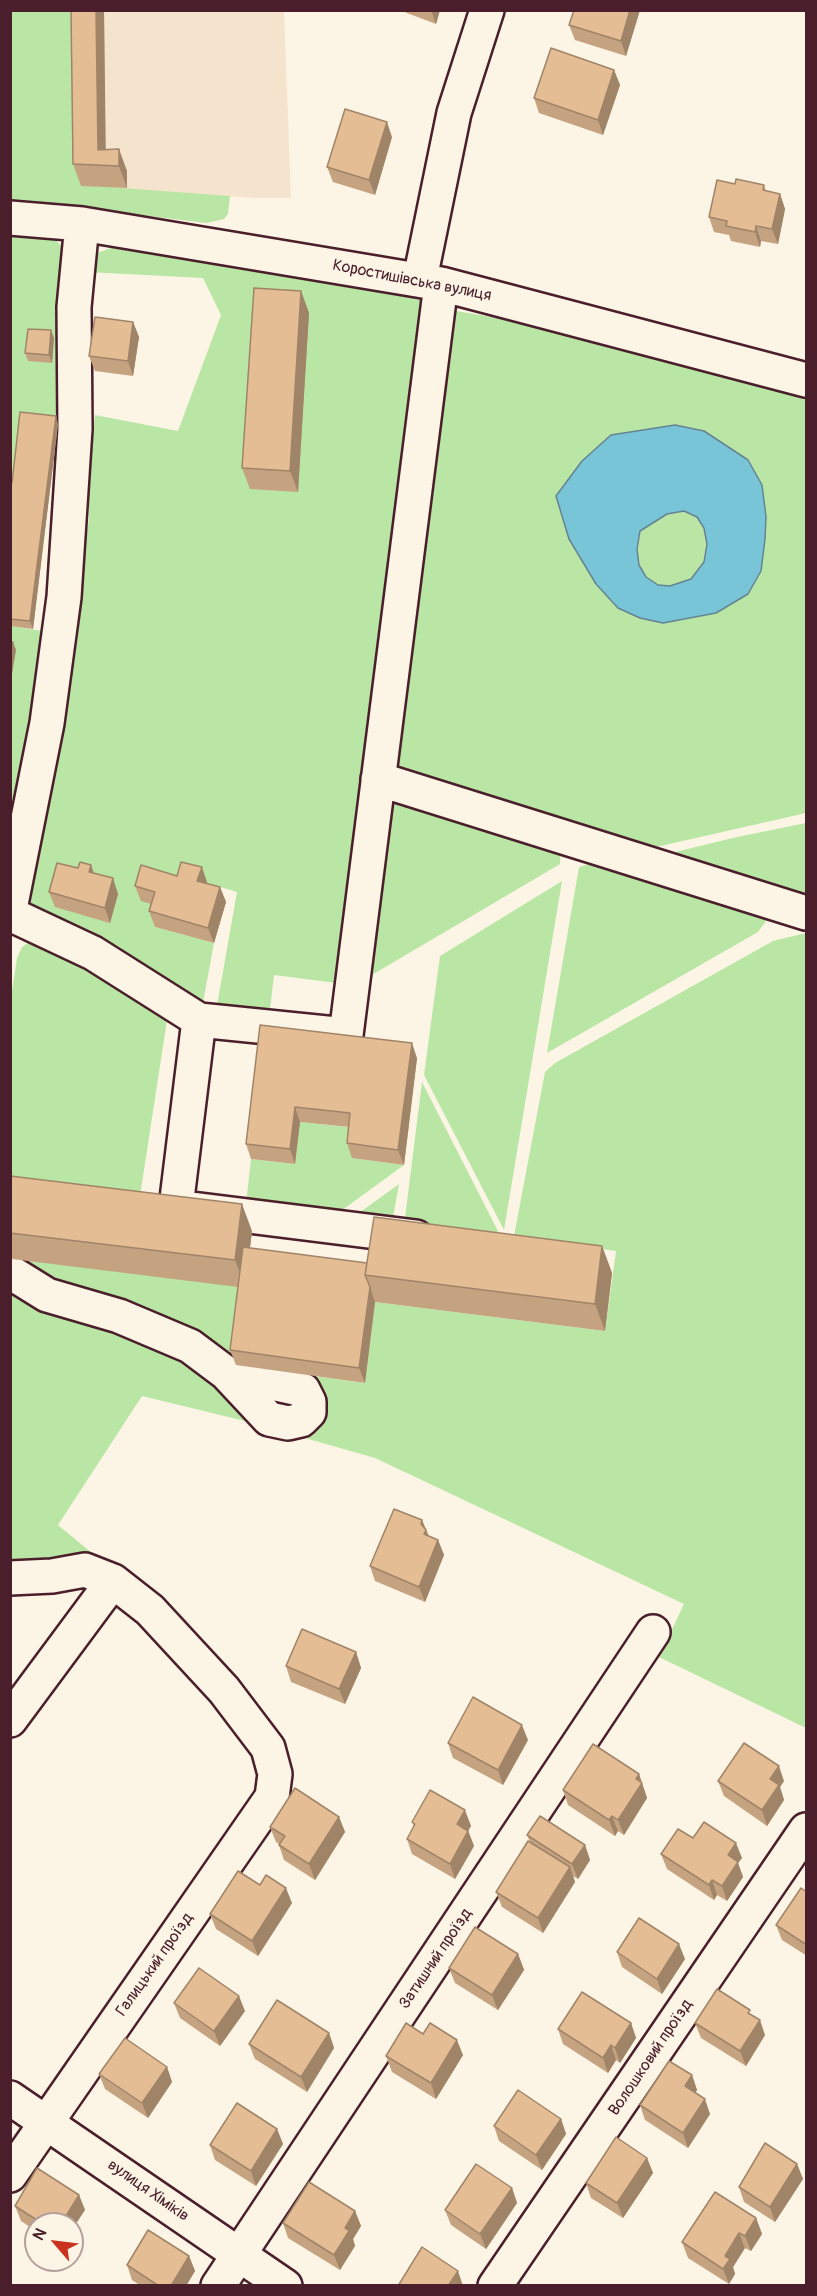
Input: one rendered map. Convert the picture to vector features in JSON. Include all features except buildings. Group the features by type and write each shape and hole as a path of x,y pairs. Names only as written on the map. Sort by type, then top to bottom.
{"street":[{"path":"10,915 93,953 199,1020 346,1035 378,779 431,282 454,113 488,10"},
{"name":"Коростишівська вулиця","path":"10,218 82,224 431,282 807,380"},
{"path":"10,909 47,723 64,597 75,429 74,307 82,224"},
{"path":"378,779 807,913"},
{"path":"199,1020 176,1207 446,1241"},
{"path":"10,1272 47,1295 119,1316 190,1346 226,1373"},
{"path":"10,1578 52,1576 85,1570 113,1581 10,1720"},
{"name":"Галицький проїзд","path":"10,2175 273,1797 275,1774 268,1748 210,1674 150,1610 113,1581"},
{"name":"Затишний проїзд","path":"218,2286 653,1632"},
{"name":"Волошковий проїзд","path":"495,2286 807,1830"},
{"name":"вулиця Хіміків","path":"10,2098 285,2286"}],"shaded area":[{"path":"78,11 284,11 291,198 255,198 81,186"}],"green space":[{"path":"11,10 78,11 81,185 230,196 228,214 224,219 206,223 93,209 11,205"},
{"path":"10,236 53,238 63,247 58,324 58,424 23,420 10,490"},
{"path":"117,246 424,297 344,984 274,975 269,1018 216,1011 237,892 187,877 160,907 155,927 214,943 202,1008 28,910 27,899 89,520 89,469 95,415 178,431 221,315 203,278 87,272 94,254"},
{"path":"456,311 563,329 806,395 806,813 634,852 389,772 450,313"},
{"path":"11,626 43,631 26,761 11,803"},
{"path":"394,795 561,847 560,864 360,982 380,809"},
{"path":"806,823 806,905 663,855 737,837"},
{"path":"603,861 769,917 758,932 547,1053 579,867"},
{"path":"562,881 504,1230 424,1075 440,956"},
{"path":"806,933 806,1728 659,1657 684,1604 375,1458 249,1422 142,1396 58,1525 131,1585 11,1573 10,1282 147,1335 274,1425 316,1381 314,1376 365,1383 375,1302 605,1331 616,1251 514,1236 545,1072 555,1063 773,941"},
{"path":"32,940 169,1007 140,1196 11,1200 11,998 17,958 22,947"},
{"path":"422,1082 500,1235 404,1226"},
{"path":"300,1122 356,1128 352,1158 404,1165 334,1216 246,1204 251,1159 295,1164"},
{"path":"399,1184 392,1223 352,1218"},
{"path":"10,1208 245,1287 236,1365 11,1263"}],"water":[{"path":"675,425 704,431 748,460 762,485 766,517 761,571 748,594 716,613 663,623 640,618 618,608 596,584 569,539 556,496 582,461 611,435","holes":["684,511 697,517 704,528 707,544 704,562 691,579 670,586 658,585 646,577 639,565 637,549 640,531 667,514"]}]}
